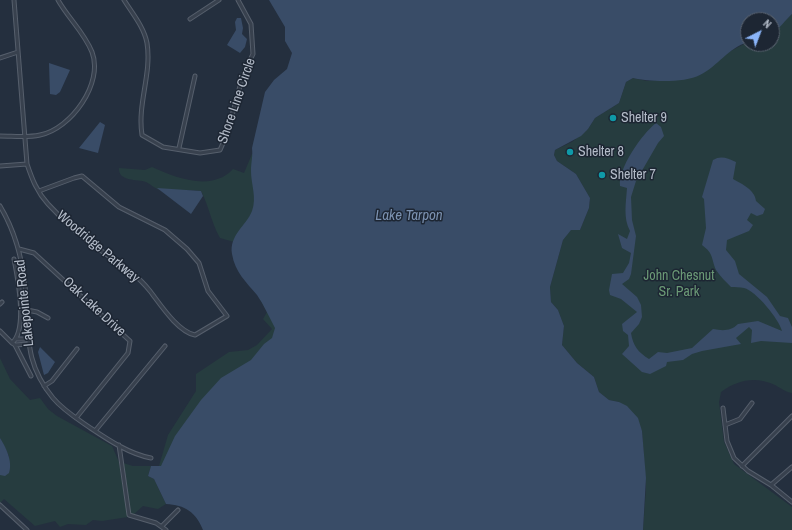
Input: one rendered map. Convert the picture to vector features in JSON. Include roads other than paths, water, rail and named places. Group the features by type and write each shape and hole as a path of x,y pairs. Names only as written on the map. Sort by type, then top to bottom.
{"street":[{"name":"Woodridge Parkway","path":"14,0 27,164 34,184 48,204 78,232 138,278 166,313 188,332 195,335 227,316 208,291 195,258 165,230 119,207 82,176 39,191"},
{"path":"0,136 40,135 50,132 62,124 82,105 88,94 92,79 93,53 87,40 58,0"},
{"path":"125,1 130,0"},
{"path":"190,19 219,0"},
{"name":"Shore Line Circle","path":"125,1 140,25 147,42 148,58 140,120 142,135 158,146 179,148 200,153 220,150 227,134 243,75 254,54 251,24 238,0"},
{"path":"0,58 18,52"},
{"path":"179,148 195,76"},
{"path":"0,166 27,164"},
{"name":"Lakepointe Road","path":"0,206 9,223 19,249 26,288 28,344 35,369 44,386 58,404 95,431 118,445 151,458"},
{"name":"Oak Lake Drive","path":"19,249 34,252 130,341 128,353 76,418"},
{"path":"13,344 17,339 20,321 19,289 14,259"},
{"path":"27,310 37,312 48,318"},
{"path":"0,331 13,344 31,376"},
{"path":"17,339 28,339"},
{"path":"13,344 28,344"},
{"path":"95,431 165,346"},
{"path":"44,386 52,381 77,349"},
{"path":"725,425 740,419 752,403"},
{"path":"724,408 725,425 730,450 734,458 742,466 771,485 792,502"},
{"path":"742,466 792,416"},
{"path":"118,445 129,515 162,526 166,530"},
{"path":"771,485 792,467"},
{"path":"0,505 27,530"},
{"path":"162,526 178,510"}],"water":[{"name":"Lake Tarpon","path":"269,0 792,0 792,14 780,27 780,12 740,12 740,46 712,67 694,78 667,81 633,78 626,82 619,103 595,118 588,129 581,136 555,150 554,155 557,161 576,174 590,198 589,208 580,230 571,230 563,240 550,287 551,302 558,310 564,326 562,345 577,363 594,377 599,392 609,400 619,402 627,406 638,418 642,431 646,478 643,530 203,530 197,518 189,511 179,506 166,504 154,479 148,476 151,466 161,466 175,436 201,400 221,378 251,360 264,344 272,338 275,328 260,299 238,271 233,260 232,247 235,236 252,211 254,196 251,176 252,148 265,92 274,80 287,69 292,53 285,41 285,27"},
{"path":"237,18 241,18 243,28 242,34 247,39 245,47 240,53 227,45 236,30 235,22"},
{"path":"49,63 70,70 60,92 56,95 50,94"},
{"path":"100,122 105,125 98,153 79,148"},
{"path":"656,123 661,127 664,136 658,143 636,181 631,197 632,220 636,236 631,274 629,279 622,284 637,297 641,305 642,317 639,324 631,333 633,342 639,351 649,359 658,352 667,353 692,348 713,329 727,330 738,324 758,321 782,331 772,313 755,294 744,288 731,287 723,279 716,270 712,256 702,245 706,228 704,199 702,197 713,160 721,157 736,162 733,179 751,191 756,201 765,209 763,214 757,216 751,213 747,220 753,225 749,231 727,240 726,250 735,261 739,274 767,297 780,316 788,318 792,327 792,343 761,341 751,343 752,330 749,327 736,338 741,344 702,351 692,354 683,360 667,362 666,366 650,374 642,372 622,354 629,346 628,335 623,331 622,324 637,312 621,299 610,295 609,290 612,274 623,273 629,263 631,253 622,248 618,234 627,239 630,231 626,221 627,188 620,186 620,179 632,152 644,135"},
{"path":"157,188 201,191 203,196 191,214"},
{"path":"40,347 55,362 48,373 44,375 38,352"},
{"path":"0,438 7,450 10,464 9,473 5,476 0,475"}],"place":[{"name":"Shelter 9","path":"613,118"},
{"name":"Shelter 8","path":"570,152"},
{"name":"Shelter 7","path":"602,175"}],"park label":[{"name":"John Chesnut Sr. Park","path":"679,284"}]}
